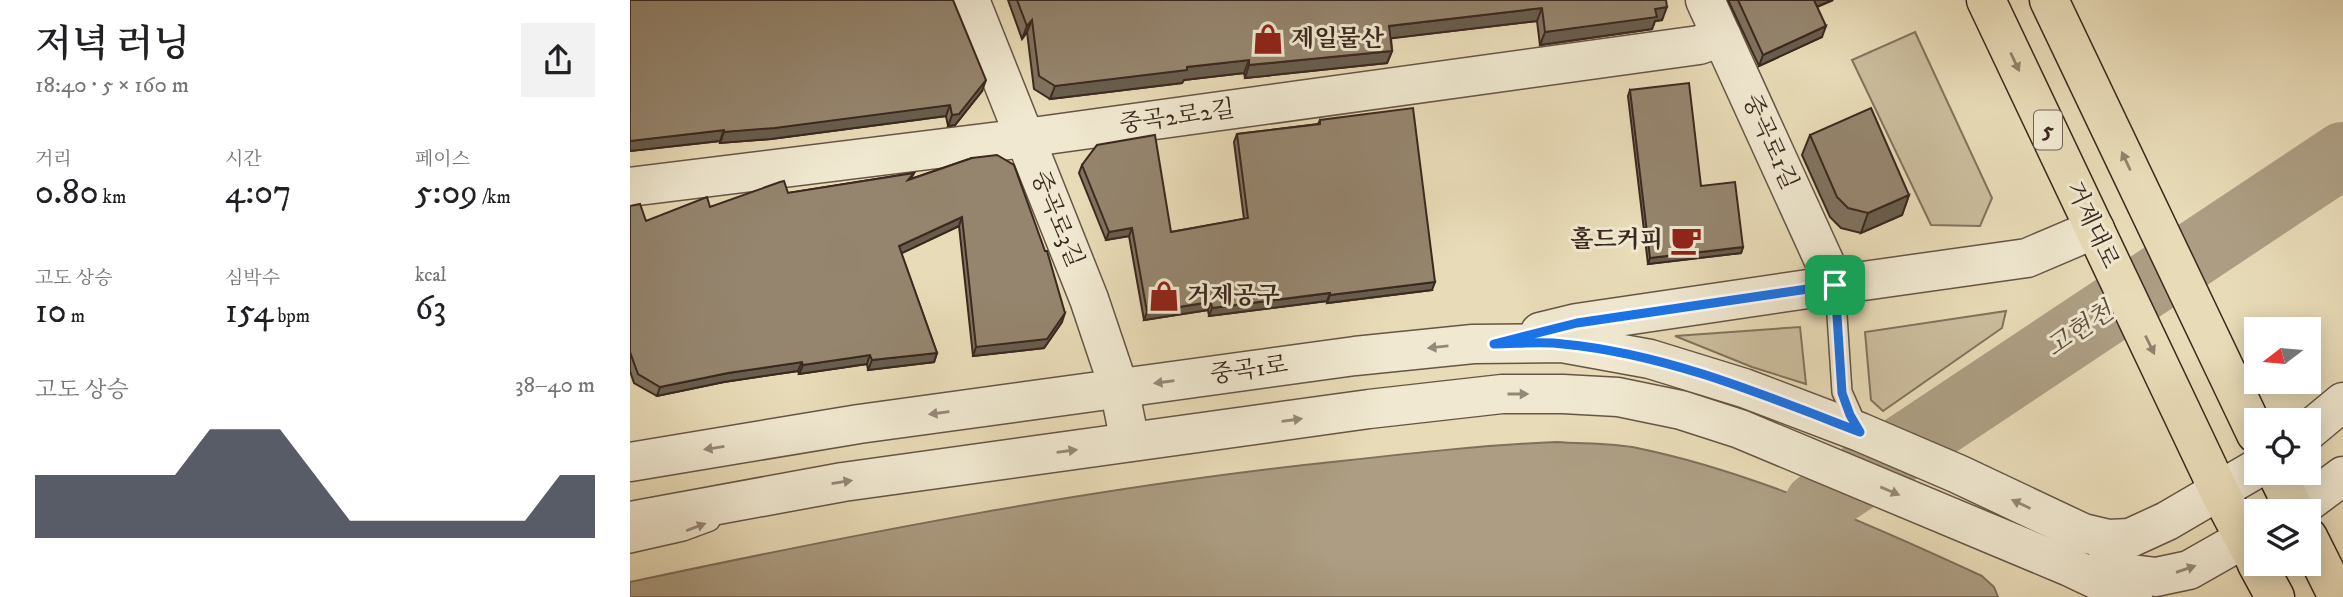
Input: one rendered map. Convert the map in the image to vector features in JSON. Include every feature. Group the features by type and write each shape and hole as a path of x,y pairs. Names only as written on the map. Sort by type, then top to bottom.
{"main road":[{"name":"거제대로","path":"1986,0 2212,477 2244,533"},
{"name":"5","path":"2049,0 2244,409"},
{"path":"2321,563 2338,597"},
{"name":"거제대로","path":"2265,576 2274,597"}],"street":[{"name":"중곡로3길","path":"970,0 1089,299 1119,388 1130,442"},
{"name":"중곡로1길","path":"1705,0 1835,285"},
{"name":"중곡2로2길","path":"630,187 1025,138 1699,45 1722,37"},
{"path":"1494,344 1577,323 2102,245"},
{"name":"중곡1로","path":"632,455 1355,356 1494,344 1562,344 1650,359 1744,388 1860,432 1958,474 2076,550"},
{"path":"630,521 843,482 1369,409 1502,394 1563,394 1618,397 1681,410 1740,429 1827,465 2156,577 2189,570 2244,552"},
{"path":"2321,420 2343,402"},
{"path":"2076,550 2108,540 2130,538 2167,521 2212,477 2244,471"},
{"path":"2311,499 2343,476"},
{"path":"2076,550 2133,597"}],"lane":[{"path":"1835,285 1842,393 1860,432"},
{"path":"630,543 683,531 789,491"}],"shaded area":[{"path":"1915,32 1992,198 1980,226 1931,225 1852,60"},
{"path":"2006,311 2002,328 1883,411 1871,400 1865,332"},
{"path":"1800,327 1806,384 1752,367 1675,336"},
{"path":"1557,442 1637,448 1680,458 1768,486 1856,520 1982,576 1994,587 1998,597 630,597 630,582 895,528 1073,497 1251,471 1476,447"}],"building":[{"path":"630,0 953,0 986,80 959,114 952,115 950,105 775,128 724,130 630,141"},
{"path":"1017,0 1666,0 1667,7 1655,9 1657,17 1545,32 1542,8 1389,26 1392,51 1249,65 1249,60 1055,86 1039,76 1032,20 1027,26"},
{"path":"1738,0 1814,0 1826,26 1763,55"},
{"path":"1689,83 1701,186 1735,182 1743,247 1650,258 1630,90"},
{"path":"1413,108 1435,282 1212,308 1211,302 1147,312 1132,228 1109,232 1082,165 1097,145 1155,135 1171,232 1248,218 1237,134 1320,124 1320,120"},
{"path":"1871,108 1909,195 1868,213 1848,208 1837,197 1810,135"},
{"path":"997,155 1014,165 1047,251 1065,313 1047,339 976,347 962,217 899,246 937,353 872,360 870,355 803,365 802,362 660,387 638,374 630,352 630,206 640,204 646,221 707,197 710,207 784,181 788,193 914,173 908,180 972,158"}],"waterway":[{"name":"고현천","path":"1817,505 2343,155"}],"place":[{"name":"제일물산","path":"1268,39"},
{"name":"홀드커피","path":"1686,240"},
{"name":"거제공구","path":"1164,296"}],"route":[{"path":"1835,285 1842,393 1860,432 1744,388 1650,359 1562,344 1494,344 1577,323 1835,285"}]}
